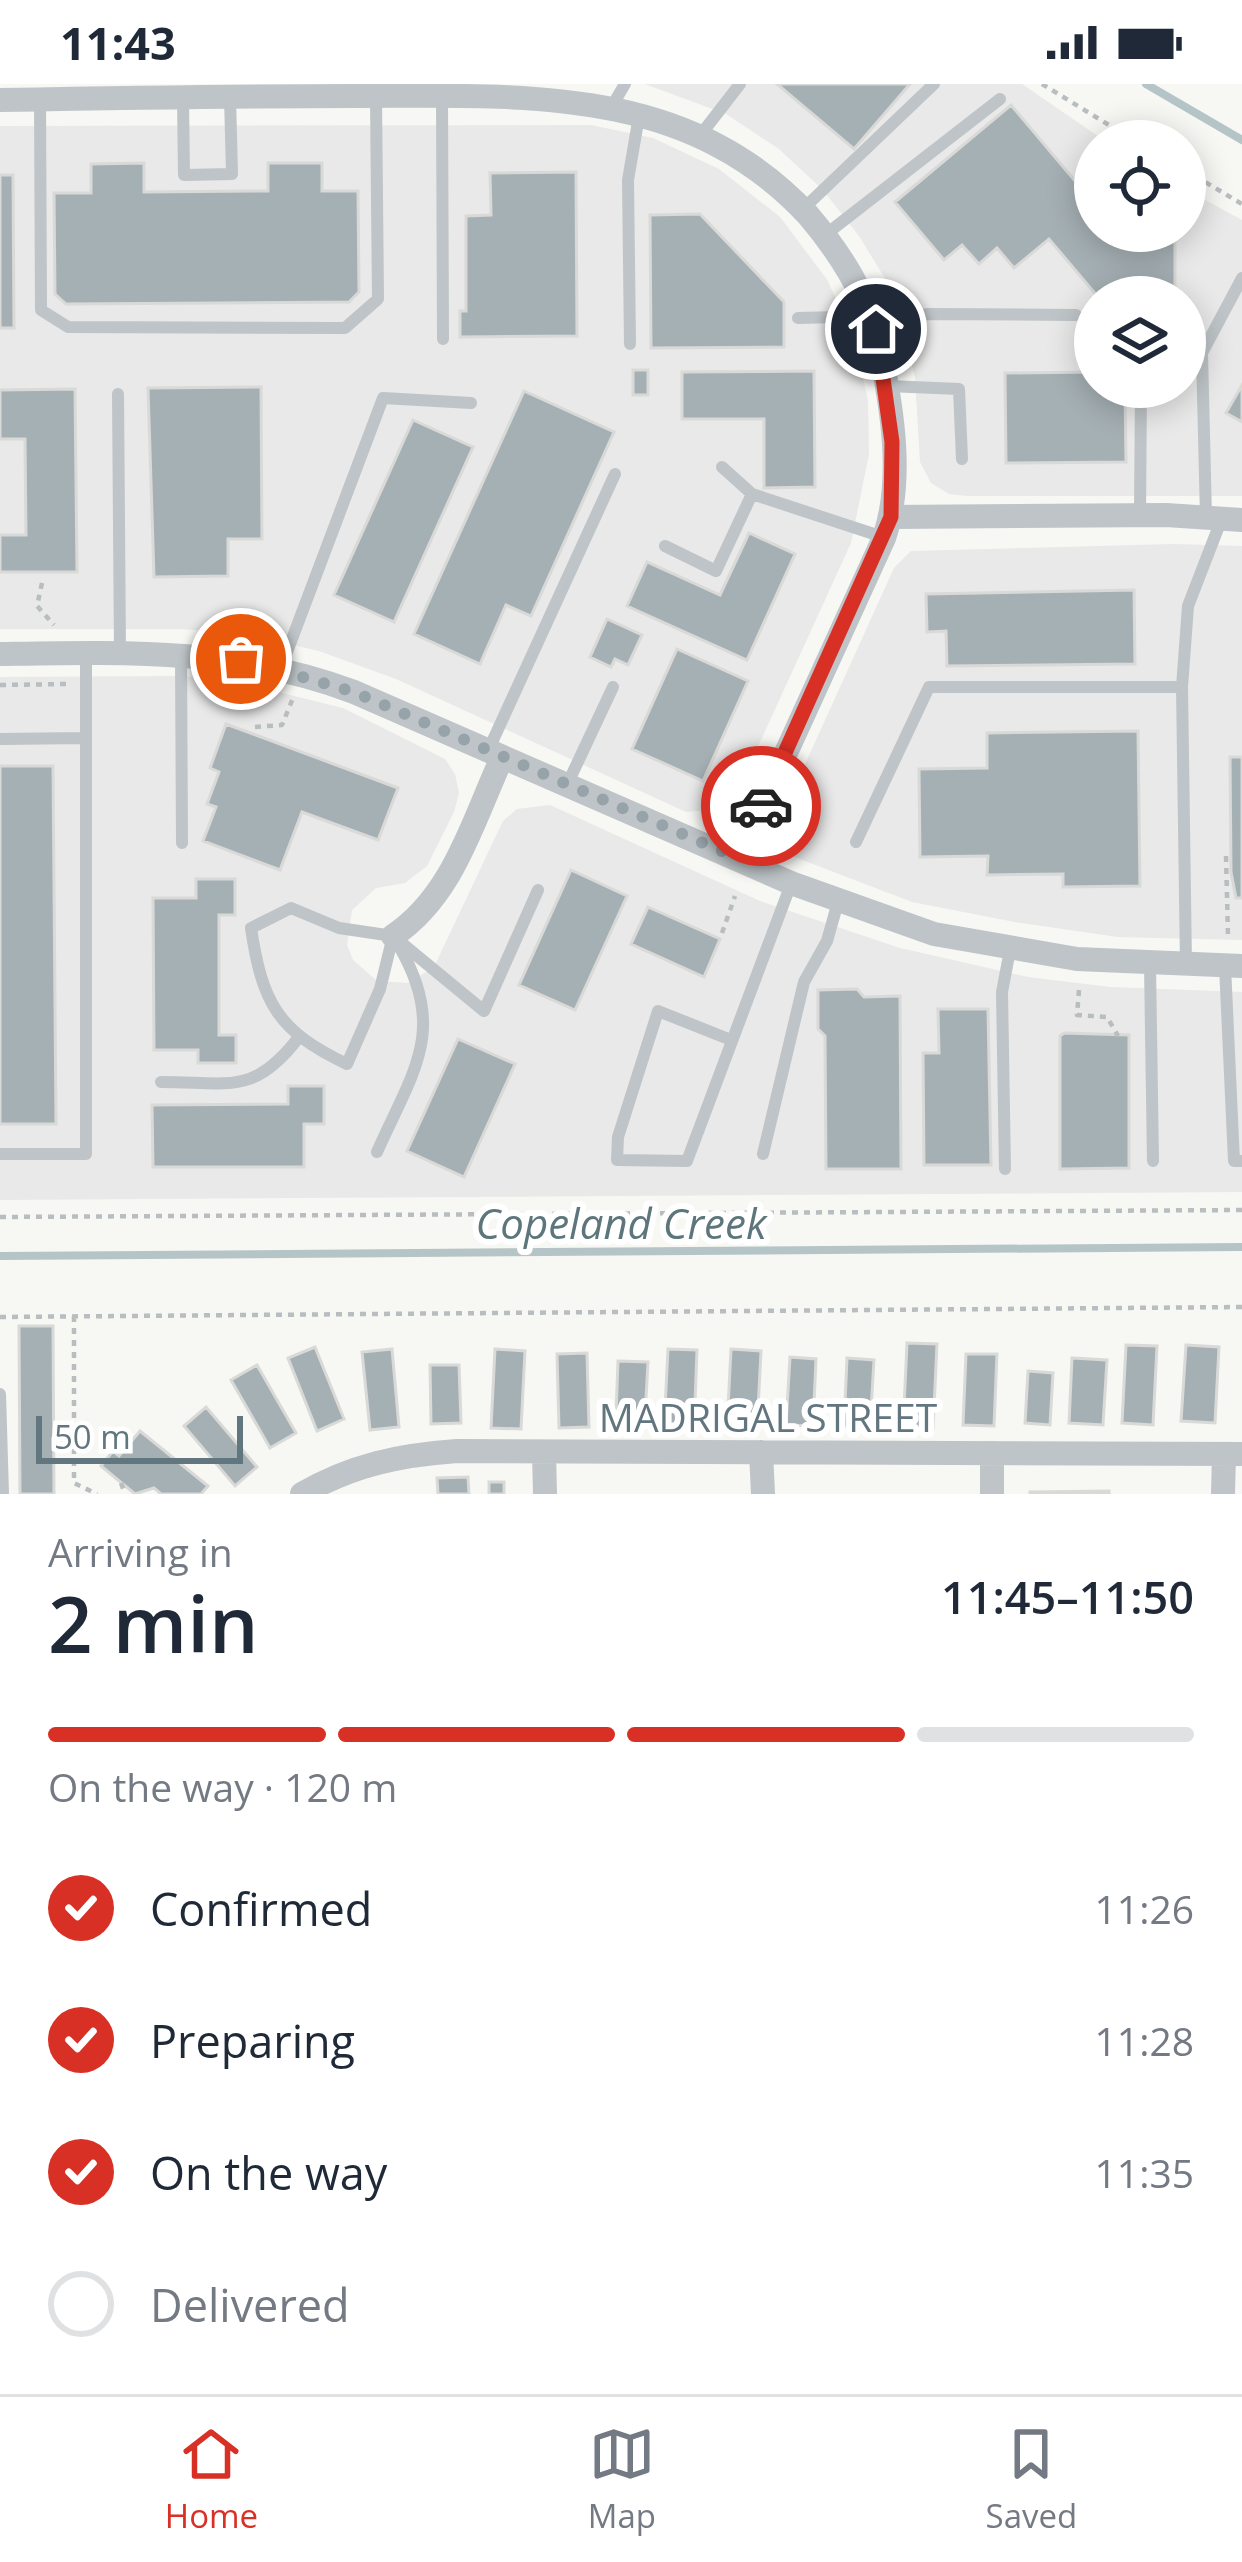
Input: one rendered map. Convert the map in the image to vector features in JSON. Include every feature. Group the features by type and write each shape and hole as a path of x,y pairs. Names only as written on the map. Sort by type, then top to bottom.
{"street":[{"path":"0,100 91,91 183,97 279,90 376,96 620,93 641,109 703,133 781,183 825,235 867,303 887,386 895,488 888,528 738,858"},
{"path":"888,528 1140,515 1223,518"},
{"path":"0,654 181,653 281,668 354,692 791,883 934,934 1010,950 1150,965 1233,966"},
{"path":"393,936 423,916 445,885 494,756"},
{"path":"544,1452 544,1494"},
{"path":"761,1452 763,1494"},
{"path":"992,1453 992,1494"},
{"path":"1223,1494 1233,1454"},
{"name":"MADRIGAL STREET","path":"302,1494 346,1472 399,1455 1233,1454"}],"lane":[{"path":"703,133 740,84"},
{"path":"803,209 934,84"},
{"path":"442,95 443,339"},
{"path":"40,99 40,310 68,327 345,328 378,299 376,96"},
{"path":"183,97 184,175 232,174 230,97"},
{"path":"825,235 1000,99"},
{"path":"629,344 628,180 641,109"},
{"path":"1186,966 1183,687 1187,606 1223,518 1202,353 1242,278"},
{"path":"799,318 839,317 867,303"},
{"path":"876,329 927,314 1074,316"},
{"path":"887,386 959,389 962,459"},
{"path":"118,394 120,653"},
{"path":"281,668 383,398 471,403"},
{"path":"1140,515 1142,408"},
{"path":"722,466 752,494 888,528"},
{"path":"494,756 615,474"},
{"path":"665,547 716,571 752,494"},
{"path":"0,1154 86,1154 86,652"},
{"path":"181,653 182,843"},
{"path":"567,785 613,687"},
{"path":"856,842 929,687 1183,687"},
{"path":"0,739 84,738"},
{"path":"731,1040 658,1011 618,1137 617,1160 687,1161 791,883"},
{"path":"393,936 380,989 347,1064 299,1037 280,1020 259,979 251,928 291,908 339,928 393,936 484,1011 538,890"},
{"path":"763,1154 804,982 827,941 838,902"},
{"path":"377,1152 424,1044 422,986 393,936"},
{"path":"1005,1169 1002,992 1010,950"},
{"path":"1150,965 1154,1161"},
{"path":"1233,966 1234,1161 1242,1161"},
{"path":"161,1082 255,1082 278,1065 299,1037"},
{"path":"0,1394 3,1494"}],"path":[{"path":"1042,84 1101,120"},
{"path":"1206,183 1242,204"},
{"path":"42,583 37,606 54,626"},
{"path":"0,685 85,684"},
{"path":"255,727 282,725 293,698"},
{"path":"1226,856 1228,936"},
{"path":"722,933 735,896"},
{"path":"1079,990 1077,1015 1107,1017 1118,1036"},
{"path":"0,1217 1242,1210"},
{"path":"0,1316 1242,1306"},
{"path":"74,1316 74,1483 97,1494"},
{"path":"121,1483 125,1494"}],"shaded area":[{"path":"645,84 1022,84 1074,120 1074,252 1206,252 1206,200 1242,220 1242,496 968,496 949,494 931,483 920,462 915,377 886,280 823,190 779,149 726,114"},
{"path":"591,125 653,138 719,169 780,217 828,281 854,341 868,400 869,454 851,543 744,777 723,808 686,812 396,679 319,651 252,635 182,629 0,629 0,126"},
{"path":"1242,546 1242,940 1118,937 1015,922 912,902 792,856 782,835 783,813 894,568 911,551"},
{"path":"0,677 222,678 343,708 445,759 455,774 459,793 454,812 427,866 405,883 376,888 352,910 347,945 353,960 377,981 408,983 434,967 503,821 517,809 550,805 760,901 900,948 1028,977 1110,987 1242,992 1242,1192 0,1200"}],"building":[{"path":"777,84 910,84 854,149"},
{"path":"1011,105 1074,180 1074,252 1175,252 1175,276 1080,276 1049,239 1014,268 997,248 979,264 962,245 944,260 895,202"},
{"path":"144,163 144,192 268,191 268,163 322,163 322,191 358,191 359,292 349,302 66,304 55,294 54,193 91,193 91,164"},
{"path":"576,172 577,336 460,337 460,311 466,311 466,216 491,215 490,173"},
{"path":"0,175 13,175 14,328 0,328"},
{"path":"700,214 784,302 784,347 651,348 650,215"},
{"path":"633,370 648,370 648,395 633,395"},
{"path":"814,371 815,487 764,488 764,419 682,419 682,372"},
{"path":"1074,372 1074,408 1125,408 1126,462 1006,463 1005,373"},
{"path":"1242,385 1242,422 1226,413"},
{"path":"261,387 262,539 228,539 228,576 154,577 148,388"},
{"path":"75,389 77,572 0,572 0,535 26,535 25,439 0,439 0,390"},
{"path":"524,391 614,432 531,616 506,605 480,664 414,634"},
{"path":"413,420 473,447 394,622 334,595"},
{"path":"749,533 795,554 747,660 627,606 647,562 720,595"},
{"path":"1134,590 1135,664 947,666 946,631 927,632 926,594"},
{"path":"607,619 642,635 628,665 615,659 611,667 590,657"},
{"path":"677,649 748,681 703,781 632,749"},
{"path":"226,724 398,788 378,840 302,812 280,870 203,841 216,807 207,804 219,772 210,768"},
{"path":"1138,731 1140,886 1063,887 1063,874 987,875 988,856 920,857 919,769 987,768 987,733"},
{"path":"1230,757 1242,757 1242,898 1236,898 1231,872"},
{"path":"0,766 53,766 56,1124 0,1124"},
{"path":"571,870 627,896 575,1010 519,985"},
{"path":"196,879 235,879 235,915 219,915 219,1035 236,1035 236,1063 198,1063 198,1050 154,1050 153,898 196,898"},
{"path":"648,907 720,939 704,977 631,944"},
{"path":"857,989 864,997 900,996 901,1169 826,1169 825,1036 818,1029 818,990"},
{"path":"938,1009 988,1009 991,1165 924,1165 923,1053 939,1053"},
{"path":"1129,1035 1129,1168 1060,1169 1060,1036"},
{"path":"458,1039 515,1064 464,1177 407,1151"},
{"path":"288,1086 324,1086 324,1124 304,1124 304,1167 153,1167 152,1105 288,1104"},
{"path":"19,1326 53,1326 54,1494 20,1494"},
{"path":"907,1343 937,1344 933,1429 903,1428"},
{"path":"1126,1345 1157,1346 1153,1425 1122,1423"},
{"path":"1186,1345 1219,1347 1215,1423 1181,1421"},
{"path":"315,1347 344,1419 317,1431 288,1358"},
{"path":"392,1349 399,1427 370,1430 362,1352"},
{"path":"495,1349 525,1351 521,1429 491,1428"},
{"path":"668,1349 697,1350 694,1428 664,1427"},
{"path":"731,1349 761,1351 757,1429 727,1428"},
{"path":"587,1353 589,1427 559,1428 557,1354"},
{"path":"966,1354 997,1354 994,1426 963,1425"},
{"path":"790,1357 816,1359 813,1426 786,1425"},
{"path":"847,1358 874,1360 870,1427 844,1426"},
{"path":"1072,1358 1107,1360 1103,1425 1069,1423"},
{"path":"618,1361 648,1362 645,1416 616,1414"},
{"path":"257,1365 296,1433 270,1448 231,1380"},
{"path":"430,1365 459,1365 461,1423 431,1424"},
{"path":"1028,1371 1053,1373 1050,1425 1025,1423"},
{"path":"206,1407 257,1467 235,1486 184,1426"},
{"path":"140,1431 208,1486 201,1494 161,1494 154,1488 135,1494 101,1466 113,1451 119,1456"},
{"path":"468,1477 469,1494 438,1494 437,1478"},
{"path":"489,1482 504,1482 504,1494 489,1494"},
{"path":"1030,1492 1109,1494 1030,1494"}],"waterway":[{"path":"1146,84 1242,140"},
{"name":"Copeland Creek","path":"0,1256 1242,1247"}],"way so far":[{"path":"241,659 319,678 354,692 501,760 738,858 761,806"}],"route":[{"path":"761,806 891,517 895,488 892,442 876,329"}]}
